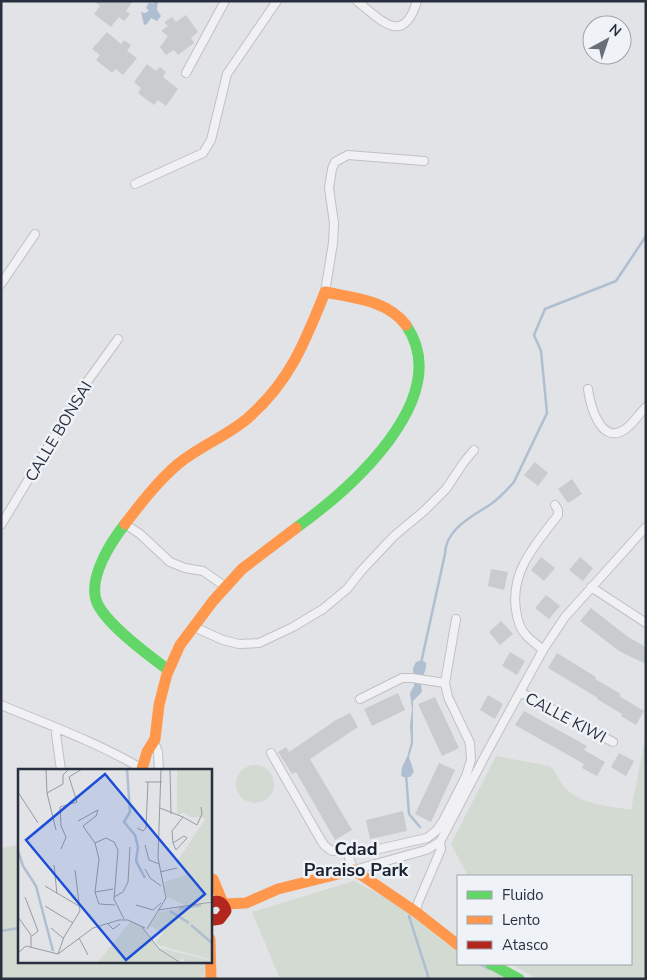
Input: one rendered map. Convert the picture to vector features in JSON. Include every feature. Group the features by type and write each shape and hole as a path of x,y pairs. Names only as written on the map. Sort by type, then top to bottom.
{"street":[{"path":"186,73 225,1"},
{"path":"135,184 203,153 207,148 211,140 227,74 277,1"},
{"path":"356,1 385,24 396,27 411,19 417,1"},
{"path":"167,669 131,641 103,611 96,600 94,581 113,543 137,506 166,475 180,463 256,411 294,364 325,292 333,243 334,224 329,188 335,162 348,154 424,160"},
{"path":"1,284 35,234"},
{"path":"159,769 158,752 154,742 156,718 167,669 180,646 226,587 242,570 316,513 366,467 396,430 415,390 419,377 418,348 412,332 403,321 394,312 381,306 325,292"},
{"name":"CALLE BONSAI","path":"1,525 88,382 118,339"},
{"path":"588,389 590,401 598,421 612,433 620,432 628,427 646,407"},
{"path":"194,627 223,640 239,644 259,643 293,627 324,609 347,589 394,536 424,511 446,489 474,450"},
{"path":"543,650 525,634 520,625 516,614 514,591 522,565 558,515 555,505"},
{"path":"124,524 140,534 170,562 184,568 204,571 226,587"},
{"path":"220,912 241,907 278,889 426,850 440,842 543,650 565,618 646,527"},
{"path":"591,587 646,624"},
{"path":"271,753 325,846 332,851 348,854 358,849 370,851 426,838 436,831 466,776 471,760 470,743 448,697 445,683 456,619"},
{"path":"360,700 402,678 445,683"},
{"name":"CALLE KIWI","path":"520,692 613,742"},
{"path":"1,706 57,728 127,760 141,769"},
{"path":"57,728 60,769"},
{"path":"143,769 147,753 154,742"},
{"path":"416,912 418,902 441,849 440,842"},
{"path":"348,854 354,870 416,912 457,944"},
{"path":"211,879 220,912 211,936"},
{"path":"211,902 215,900 220,912"},
{"path":"211,962 211,979"},
{"path":"494,965 519,979"}],"shaded area":[{"path":"646,735 646,979 537,979 514,966 632,965 632,875 467,875 451,844 496,756 549,766 565,788 579,798 596,804 631,810"},
{"path":"255,765 268,771 274,784 268,797 255,803 242,797 236,784 242,771"},
{"path":"18,845 18,962 205,962 204,979 1,979 1,848"},
{"path":"354,881 401,907 457,950 457,965 484,965 511,979 280,979 252,912"}],"water":[{"path":"152,1 158,1 157,10 161,16 157,21 151,18 144,25 141,12 149,11 146,8 149,2 154,4"},
{"path":"422,660 426,663 421,687 422,692 413,701 413,744 409,757 414,772 410,777 403,777 401,775 402,767 411,742 412,709 410,693 414,686 413,668 416,662"}],"building":[{"path":"94,1 133,1 126,11 130,14 124,21 119,17 111,27 94,14 100,6"},
{"path":"186,15 198,32 191,38 194,43 178,55 174,50 166,55 160,47 168,36 161,31 168,26 164,22 172,17 176,22"},
{"path":"107,32 121,44 124,40 131,45 127,51 137,58 123,75 116,69 112,73 96,60 100,55 92,49"},
{"path":"147,64 156,71 160,67 166,72 163,77 178,89 166,106 158,100 154,105 138,93 141,88 134,82"},
{"path":"535,462 548,473 538,486 524,475"},
{"path":"572,479 582,494 568,503 558,489"},
{"path":"541,557 555,568 544,581 531,570"},
{"path":"580,557 593,568 583,581 569,570"},
{"path":"491,569 508,572 504,590 488,586"},
{"path":"546,595 560,606 549,619 535,608"},
{"path":"591,608 628,637 646,647 646,664 619,651 580,621"},
{"path":"501,621 513,634 500,645 489,632"},
{"path":"510,652 525,661 517,675 502,666"},
{"path":"557,653 596,677 595,679 621,694 619,696 644,711 636,725 598,698 548,668"},
{"path":"398,693 405,710 372,726 364,709"},
{"path":"488,695 503,704 495,719 480,710"},
{"path":"435,697 459,748 442,756 418,704"},
{"path":"524,711 587,746 584,750 605,762 597,776 582,768 584,764 515,725"},
{"path":"350,713 358,727 310,759 352,830 335,840 296,772 292,774 278,752 286,747 289,752 336,720"},
{"path":"619,753 634,761 626,776 611,767"},
{"path":"439,763 455,770 431,822 415,814"},
{"path":"403,811 407,831 370,839 366,820"}],"waterway":[{"path":"421,663 446,545 450,537 461,524 494,502 514,482 547,413 541,351 534,335 545,309 616,281 646,236"},
{"path":"406,774 409,814 420,827"},
{"path":"409,916 429,979"},
{"path":"1,931 18,928"},
{"path":"482,965 489,969"}],"traffic: fast":[{"path":"296,528 343,491 367,466 390,440 407,411 417,382 418,353 406,325"},
{"path":"125,524 98,570 95,591 96,600 100,609 117,628 167,669"},
{"path":"493,965 519,979"}],"traffic: slow":[{"path":"125,524 157,485 178,464 240,424 263,404 286,375 295,360 325,292 358,298 380,305 389,310 406,325"},
{"path":"142,769 147,752 155,739 159,705 167,674 180,645 213,601 242,569 296,528"},
{"path":"224,904 246,903 278,889 354,870 416,912 457,944"},
{"path":"213,879 223,903"},
{"path":"211,962 211,979"}],"traffic: jam":[{"path":"211,903 220,902 224,905 226,911 220,919 211,918"}],"district":[{"name":"Cdad Paraiso Park","path":"356,860"}]}
